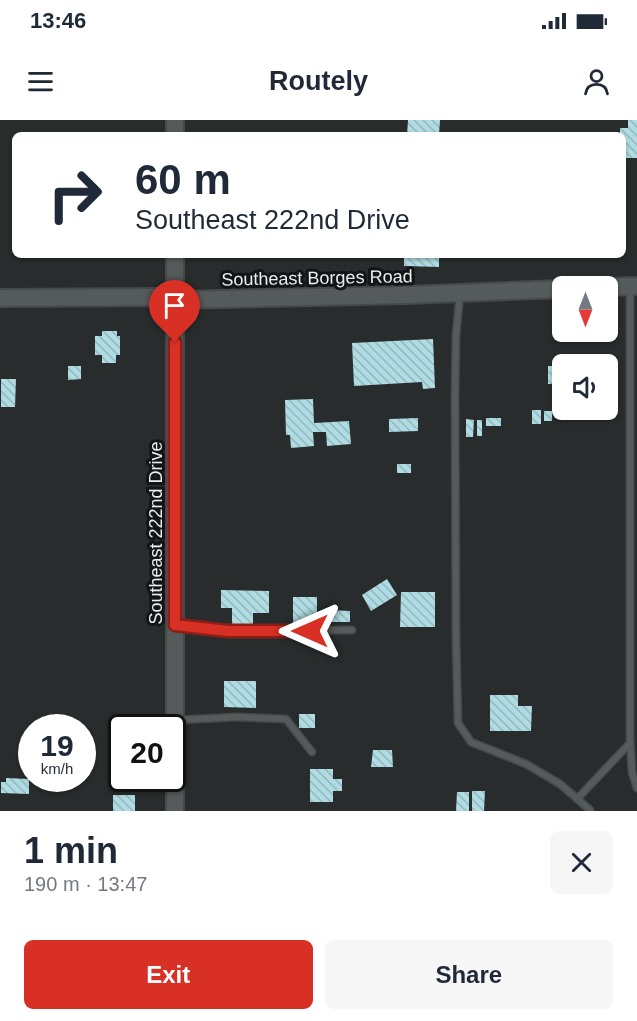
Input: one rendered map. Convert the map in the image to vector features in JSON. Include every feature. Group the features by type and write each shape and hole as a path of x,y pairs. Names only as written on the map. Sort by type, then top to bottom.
{"street":[{"name":"Southeast 222nd Drive","path":"175,258 175,714"},
{"path":"618,287 633,286"},
{"name":"Southeast Borges Road","path":"0,298 159,297 175,300 552,289"},
{"name":"Southeast 222nd Drive","path":"175,792 175,811"}],"lane":[{"path":"633,286 633,734 630,743 632,772 637,788"},
{"path":"460,293 456,335 455,394 458,723 471,742 526,764 560,784 590,810"},
{"path":"175,625 228,631 352,630"},
{"path":"186,719 237,717 286,719 312,752"},
{"path":"577,799 630,743"}],"building":[{"path":"408,120 440,120 439,132 407,132"},
{"path":"628,120 637,120 637,158 626,158 626,132 620,132 620,128 628,128"},
{"path":"404,258 439,258 439,267 404,266"},
{"path":"102,331 117,331 117,336 120,336 120,355 116,355 116,363 102,363 102,355 95,355 95,336 102,336"},
{"path":"433,339 435,388 423,389 422,382 354,386 352,343"},
{"path":"68,366 81,366 81,379 68,380"},
{"path":"548,366 552,366 552,384 548,384"},
{"path":"1,379 16,379 15,407 1,407"},
{"path":"313,399 314,423 349,421 351,444 327,446 326,432 313,432 314,446 291,448 290,435 286,435 285,400"},
{"path":"532,410 541,410 541,424 532,424"},
{"path":"544,411 552,411 552,421 544,421"},
{"path":"418,418 418,431 389,432 389,419"},
{"path":"486,418 501,418 501,426 486,426"},
{"path":"466,419 474,420 473,437 466,437"},
{"path":"477,420 482,420 482,436 477,436"},
{"path":"397,464 411,464 411,473 397,473"},
{"path":"387,579 397,595 371,611 362,595"},
{"path":"221,590 269,591 269,613 253,613 253,627 232,627 232,608 221,608"},
{"path":"401,592 435,592 435,627 400,627"},
{"path":"293,597 317,597 317,625 293,625"},
{"path":"329,610 350,611 350,622 329,622"},
{"path":"224,681 256,681 256,708 224,707"},
{"path":"490,695 518,695 518,706 532,706 531,731 490,731"},
{"path":"299,714 315,714 315,728 299,728"},
{"path":"373,750 392,750 393,767 371,767"},
{"path":"310,769 333,769 333,779 342,779 342,791 333,791 333,802 310,802"},
{"path":"6,778 18,779 18,792 29,792 29,794 1,793 1,782 6,782"},
{"path":"472,791 485,791 484,811 472,811"},
{"path":"457,792 469,792 469,811 456,811"},
{"path":"113,795 135,795 135,811 113,811"}],"route":[{"path":"175,342 175,625 228,631 310,631"}]}
